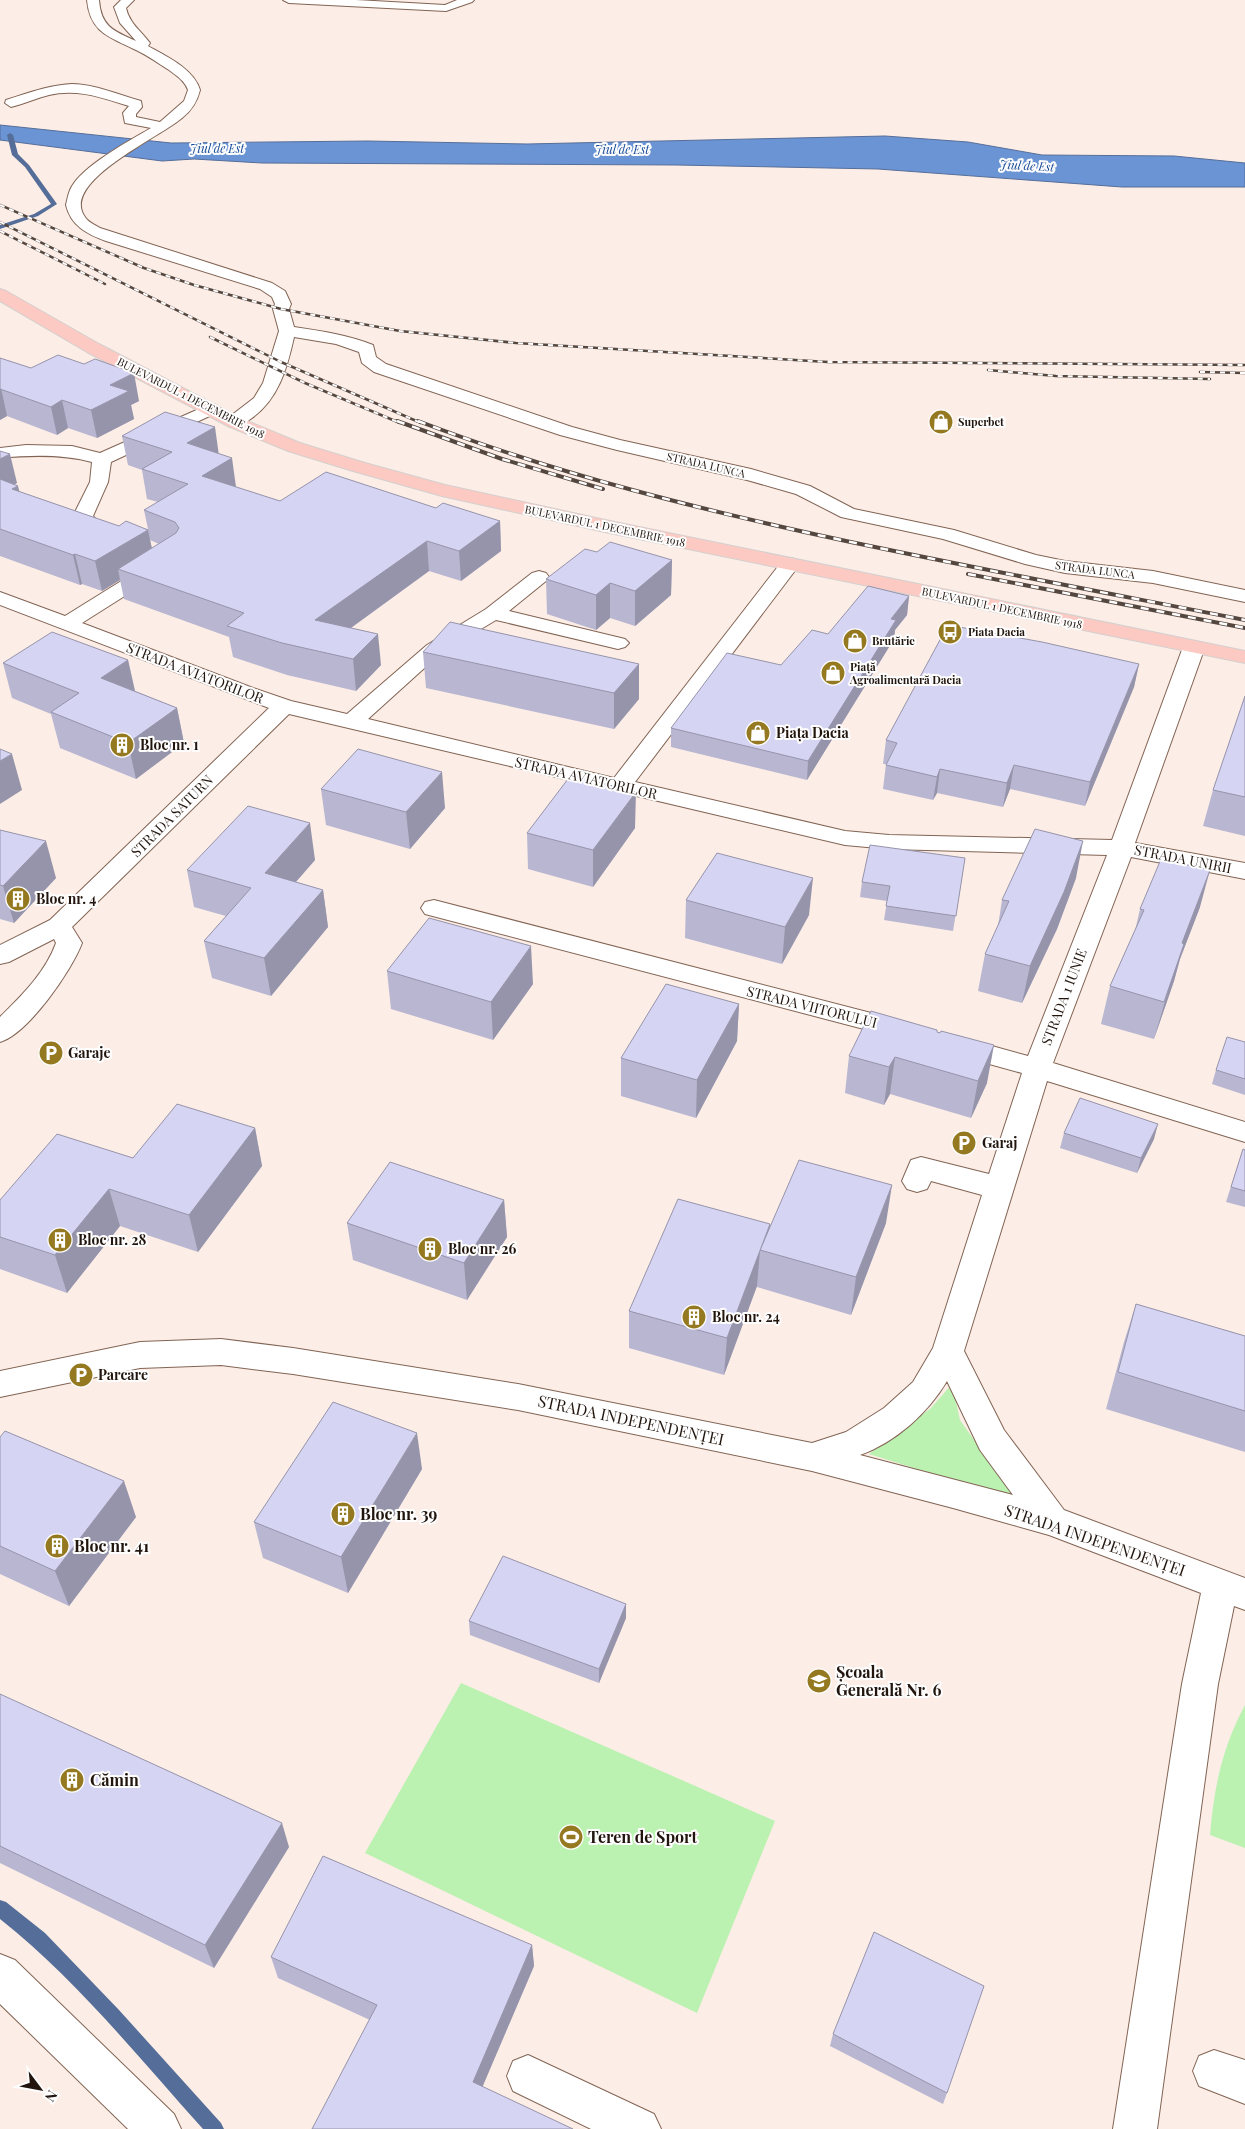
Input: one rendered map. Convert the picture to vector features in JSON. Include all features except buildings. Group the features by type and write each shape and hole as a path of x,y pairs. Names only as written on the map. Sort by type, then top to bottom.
{"main road":[{"name":"BULEVARDUL 1 DECEMBRIE 1918","path":"0,294 92,348 210,410 294,447 442,490 605,526 1245,657"}],"street":[{"path":"93,0 93,12 97,21 106,32 128,44 141,48 183,74 194,88 194,95 188,104 158,128 86,178 74,192 73,206 79,221 94,230 266,286 279,294 283,304 281,309 287,331 282,358 263,398 254,408 234,422"},
{"path":"128,0 120,7 121,15 126,25 144,43 141,48"},
{"path":"289,0 446,8 468,0"},
{"path":"11,103 62,89 86,89 136,104 136,107 129,114 130,120 158,128"},
{"name":"STRADA LUNCA","path":"287,331 352,342 367,349 368,359 380,368 423,383 566,431 618,445 751,475 803,490 848,513 946,534 1032,560 1065,567 1153,577 1245,596"},
{"path":"0,453 26,450 72,451 102,459 210,410"},
{"path":"102,459 100,482 82,516 90,526 130,542"},
{"path":"66,624 164,555"},
{"path":"620,786 790,564"},
{"path":"352,722 434,649 493,614 539,577"},
{"name":"STRADA AVIATORILOR","path":"0,598 245,693 284,706 805,830 845,838 889,842 1122,848"},
{"path":"493,614 618,643"},
{"name":"STRADA 1 IUNIE","path":"812,1457 857,1442 896,1418 924,1391 948,1351 1053,1024 1122,848 1194,647"},
{"name":"STRADA SATURN","path":"0,956 59,926 284,706"},
{"name":"STRADA UNIRII","path":"1122,848 1245,871"},
{"name":"STRADA VIITORULUI","path":"434,908 1038,1068 1245,1132"},
{"path":"0,1033 31,1002 65,956 69,943 59,926"},
{"path":"917,1181 921,1168 999,1188"},
{"path":"948,1351 992,1440 1052,1521"},
{"name":"STRADA INDEPENDENȚEI","path":"0,1384 140,1355 221,1352 293,1360 518,1397 812,1457 1052,1521 1233,1589"},
{"path":"1135,2129 1200,1684 1233,1589"},
{"path":"0,1975 160,2129"},
{"path":"528,2076 639,2129"}],"green space":[{"path":"952,1384 960,1420 1016,1500 869,1454 931,1408"},
{"name":"Teren de Sport","path":"461,1683 775,1821 697,2013 365,1853"},
{"path":"1245,1705 1245,1848 1210,1835 1220,1768 1230,1737"}],"water":[{"name":"Jiul de Est","path":"0,125 171,143 368,141 527,144 885,136 968,142 1042,155 1174,156 1245,163 1245,187 1122,187 878,169 677,165 262,163 194,159 162,161 0,140"}],"waterway":[{"path":"0,227 36,215 54,204 27,166 15,155 10,135"},
{"path":"0,1908 39,1939 113,2016 215,2129"}],"railway":[{"path":"0,205 144,268 194,285 281,309 400,331 516,343 828,362 1245,365"},
{"path":"0,222 281,362 421,423"},
{"path":"0,231 105,284"},
{"path":"210,337 305,383 400,423"},
{"path":"988,370 1056,376 1210,379"},
{"path":"1200,372 1245,373"},
{"path":"397,421 502,459 603,489"},
{"path":"418,421 523,458 576,474 738,517 896,551 1245,620"},
{"path":"968,574 1245,628"}],"place":[{"name":"Superbet","path":"941,422"},
{"name":"Piata Dacia","path":"950,632"},
{"name":"Brutărie","path":"855,641"},
{"name":"Piață Agroalimentară Dacia","path":"833,673"},
{"name":"Piața Dacia","path":"758,733"},
{"name":"Bloc nr. 1","path":"122,745"},
{"name":"Bloc nr. 4","path":"18,899"},
{"name":"Garaje","path":"51,1053"},
{"name":"Garaj","path":"964,1143"},
{"name":"Bloc nr. 28","path":"60,1240"},
{"name":"Bloc nr. 26","path":"430,1249"},
{"name":"Bloc nr. 24","path":"694,1317"},
{"name":"Parcare","path":"81,1375"},
{"name":"Bloc nr. 39","path":"343,1514"},
{"name":"Bloc nr. 41","path":"57,1546"},
{"name":"Școala Generală Nr. 6","path":"819,1681"},
{"name":"Cămin","path":"72,1780"},
{"name":"Teren de Sport","path":"571,1837"}]}
